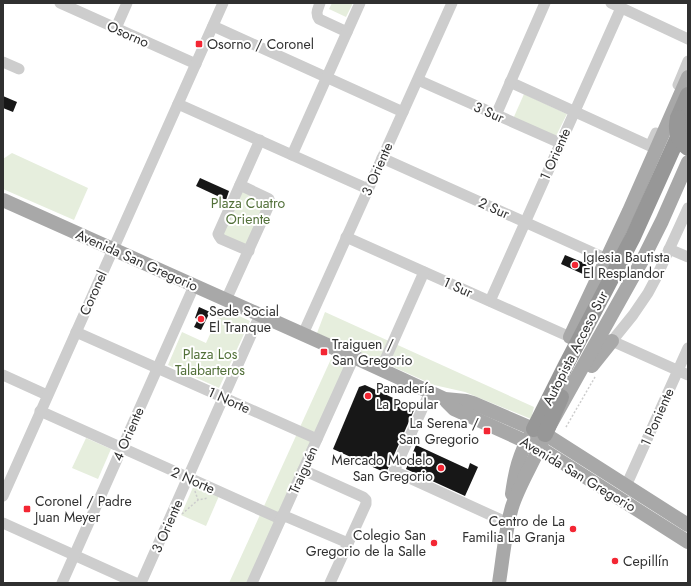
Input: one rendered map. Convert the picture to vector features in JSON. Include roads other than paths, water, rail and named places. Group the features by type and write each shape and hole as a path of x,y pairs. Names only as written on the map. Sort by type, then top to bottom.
{"highway":[{"name":"Autopista Acceso Sur","path":"536,439 548,401 633,238 683,117 688,95"},
{"path":"683,117 677,127 678,136 683,144 688,148"},
{"name":"Autopista Acceso Sur","path":"536,439 564,392 628,271 688,142"},
{"path":"548,401 570,337"}],"main road":[{"path":"570,337 629,211 688,77"},
{"path":"629,211 639,174 650,146"},
{"path":"502,582 508,523 536,439 644,257 688,162"},
{"name":"Avenida San Gregorio","path":"3,200 445,399 466,400 536,439 626,486 688,525"},
{"path":"536,439 612,341"},
{"name":"Avenida San Gregorio","path":"536,439 688,542"}],"street":[{"name":"Osorno","path":"60,3 196,64"},
{"path":"116,28 127,3"},
{"name":"Coronel","path":"3,496 223,3"},
{"path":"320,3 316,12 319,19 347,32"},
{"path":"292,155 360,3"},
{"name":"3 Oriente","path":"303,334 452,3"},
{"path":"496,115 545,3"},
{"path":"616,5 688,39"},
{"name":"1 Oriente","path":"490,301 575,111 616,5"},
{"path":"213,26 403,112"},
{"path":"510,82 650,146 688,61"},
{"path":"3,62 19,69"},
{"name":"3 Sur","path":"418,80 560,143"},
{"path":"178,104 368,189"},
{"path":"248,251 221,238 219,236 219,232 260,140"},
{"name":"2 Sur","path":"382,158 607,259"},
{"path":"226,300 270,204 270,201 267,198 240,185"},
{"path":"683,373 612,341 648,293 688,208"},
{"name":"1 Sur","path":"346,237 570,337"},
{"path":"669,249 688,257"},
{"path":"381,369 424,272"},
{"name":"4 Oriente","path":"62,583 194,286"},
{"name":"3 Oriente","path":"141,583 260,315"},
{"name":"1 Norte","path":"76,332 316,439"},
{"name":"1 Poniente","path":"626,486 683,373 688,348"},
{"name":"Traiguén","path":"252,583 354,357"},
{"path":"3,375 48,395"},
{"path":"430,392 394,471 508,523"},
{"name":"2 Norte","path":"40,411 276,517 287,517 348,543"},
{"path":"303,470 365,498 366,502 330,583"},
{"path":"3,524 136,583"}],"place":[{"name":"Osorno / Coronel","path":"199,44"},
{"name":"Iglesia Bautista El Resplandor","path":"575,265"},
{"name":"Sede Social El Tranque","path":"201,319"},
{"name":"Traiguen / San Gregorio","path":"324,352"},
{"name":"Panadería La Popular","path":"368,396"},
{"name":"La Serena / San Gregorio","path":"487,431"},
{"name":"Mercado Modelo San Gregorio","path":"441,468"},
{"name":"Coronel / Padre Juan Meyer","path":"27,509"},
{"name":"Centro de La Familia La Granja","path":"573,529"},
{"name":"Colegio San Gregorio de la Salle","path":"434,543"},
{"name":"Cepillín","path":"615,561"}],"park label":[{"name":"Plaza Cuatro Oriente","path":"248,212"},
{"name":"Plaza Los Talabarteros","path":"210,362"}]}
